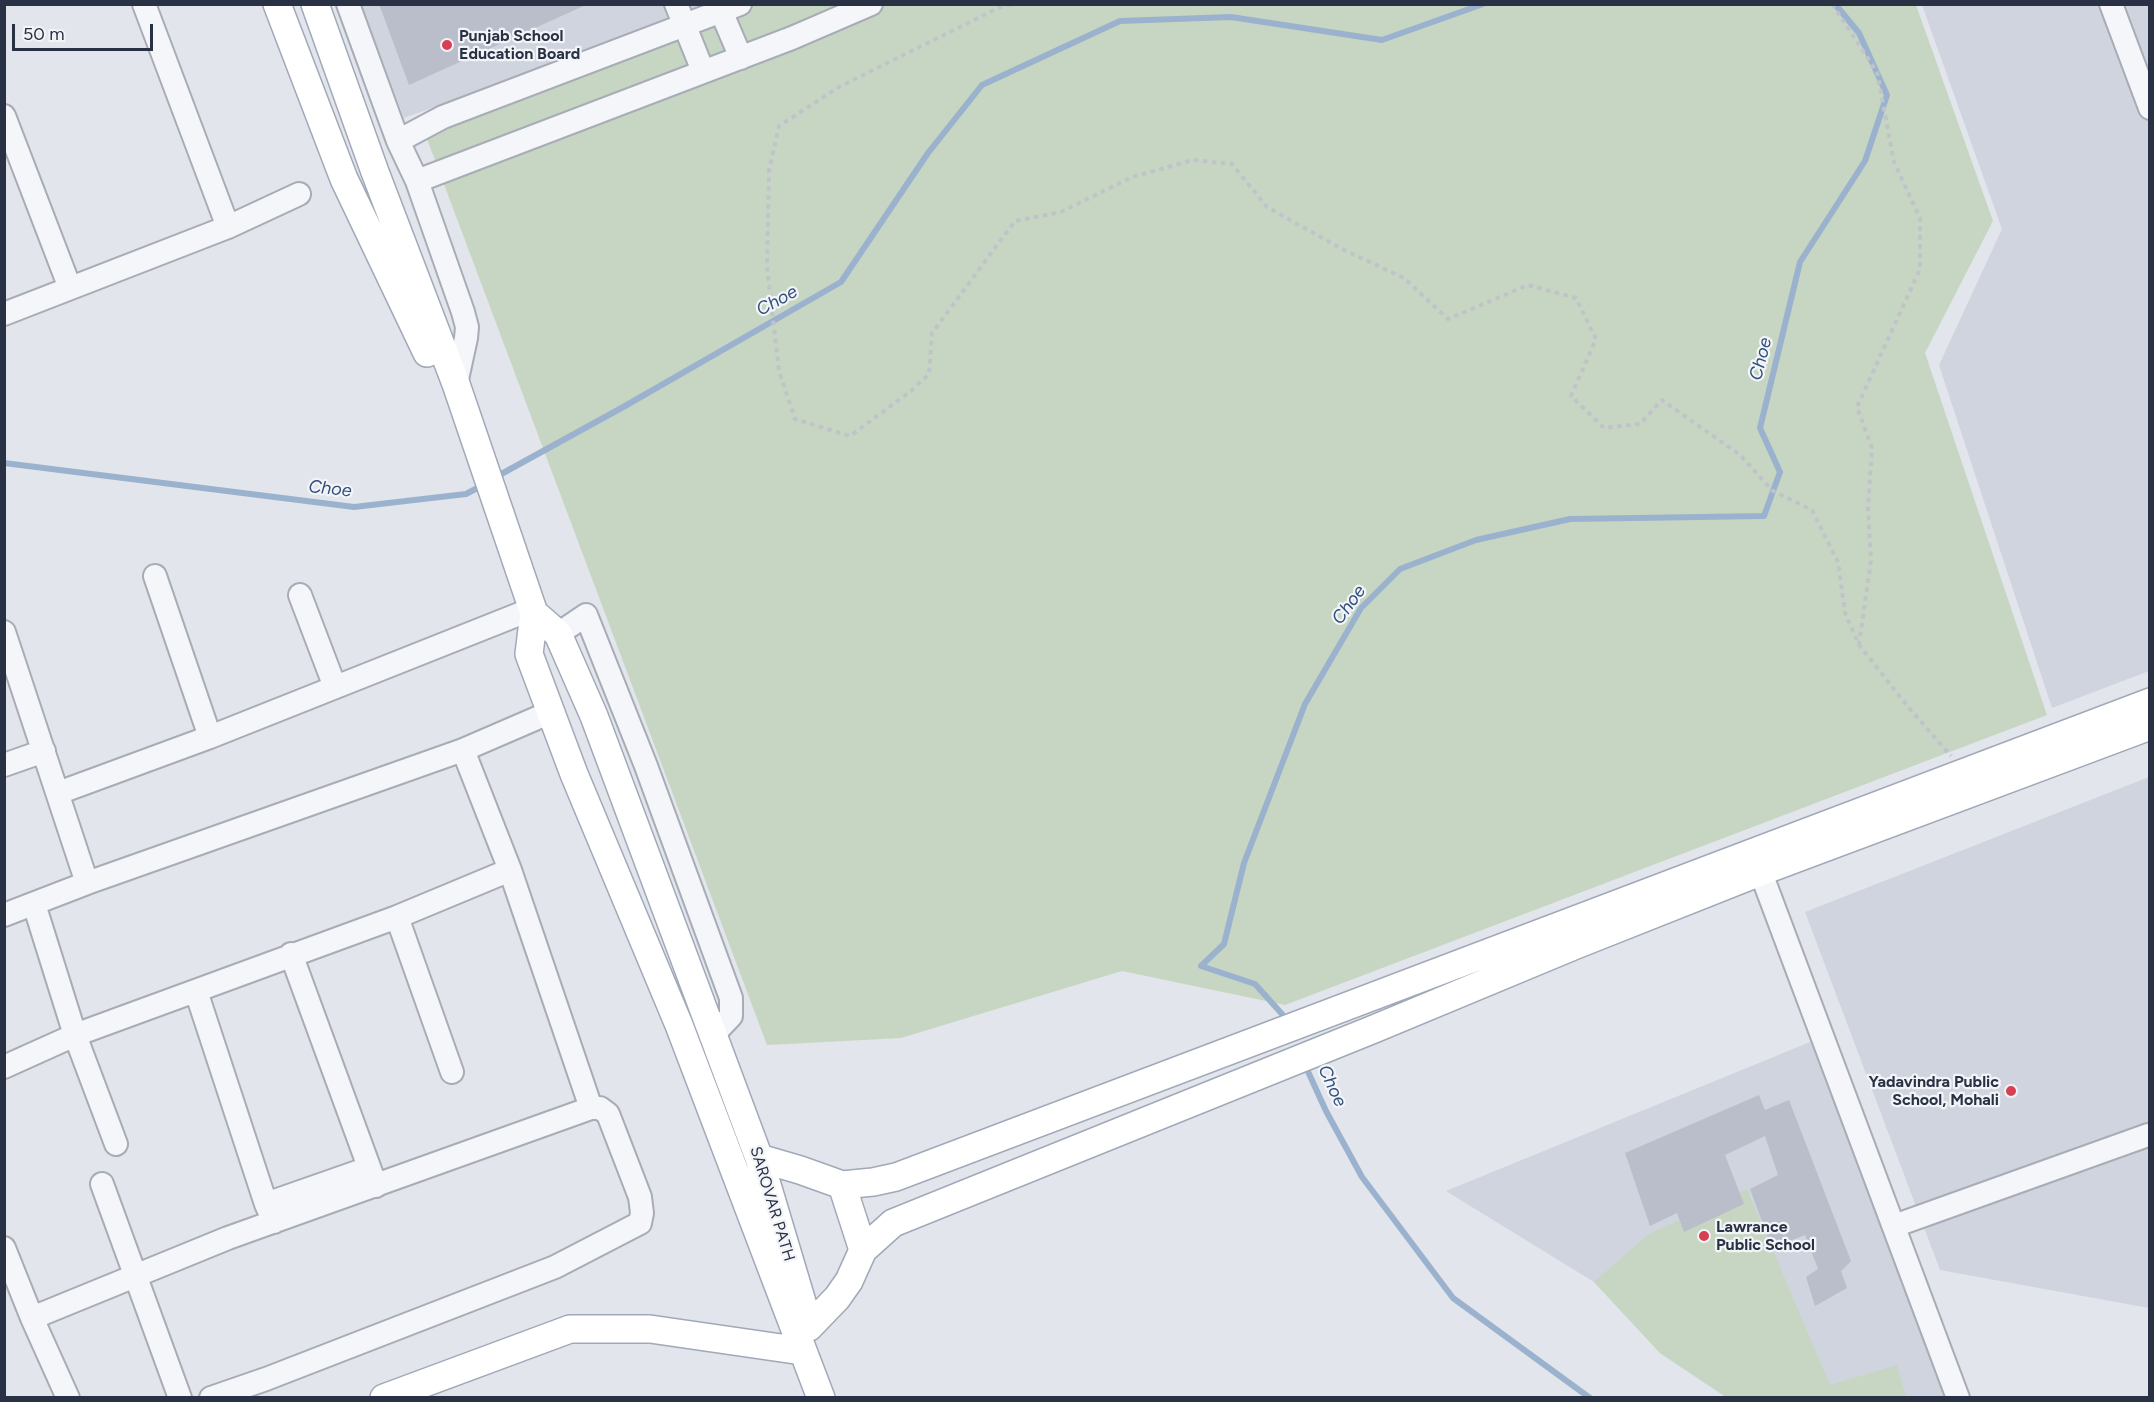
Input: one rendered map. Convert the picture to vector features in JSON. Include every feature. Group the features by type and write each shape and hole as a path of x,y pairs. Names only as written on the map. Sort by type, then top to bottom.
{"main road":[{"path":"277,4 344,179 446,392 458,393"},
{"path":"315,4 458,393 533,611 529,654 574,774 679,1025 805,1339 821,1398"},
{"name":"SAROVAR PATH","path":"533,611 558,634 594,716 759,1158 805,1339 837,1398"},
{"path":"1757,863 1966,772 2150,702"},
{"path":"805,1339 849,1281 863,1250 893,1223 1374,1029 1490,967 1757,863 2150,726"},
{"path":"759,1158 842,1185 897,1177 1365,999 1490,967"},
{"path":"1250,1043 1262,1073"},
{"path":"842,1185 863,1250"},
{"path":"384,1398 570,1329 650,1329 805,1339"}],"street":[{"path":"144,4 228,227"},
{"path":"348,4 398,141 417,181 463,312 467,327 458,393"},
{"path":"676,4 703,71"},
{"path":"417,181 741,57 871,4"},
{"path":"2111,4 2150,108"},
{"path":"398,141 443,117 570,68 686,27 726,7 741,57"},
{"path":"4,116 70,288"},
{"path":"4,314 228,227 299,194"},
{"path":"155,576 210,736"},
{"path":"300,595 335,687"},
{"path":"58,793 533,611"},
{"path":"4,632 87,883"},
{"path":"4,915 87,883 463,750 551,712"},
{"path":"463,750 510,870 591,1108"},
{"path":"4,765 44,751"},
{"path":"1757,863 1958,1398"},
{"path":"4,1066 75,1035 397,917 510,870"},
{"path":"34,904 75,1035 116,1144"},
{"path":"397,917 452,1072"},
{"path":"291,954 372,1177"},
{"path":"196,991 270,1213"},
{"path":"32,1318 135,1275 270,1213 372,1177 591,1108 600,1108 608,1114 640,1197 642,1213 640,1223 555,1267 266,1379 211,1398"},
{"path":"1894,1226 2148,1135"},
{"path":"102,1184 180,1398"},
{"path":"4,1248 68,1398"}],"path":[{"path":"1011,4 998,8 839,87 779,126 769,171 767,267 779,371 795,419 850,436 911,391 929,374 932,333 1016,221 1061,212 1132,177 1193,160 1232,164 1267,207 1344,250 1404,278 1448,319 1528,285 1576,298 1596,339 1571,396 1604,428 1640,424 1662,400 1740,455 1773,491 1812,510 1838,562 1845,614 1859,645 1909,708 1966,772"},
{"path":"1833,4 1876,72 1894,162 1920,218 1920,269 1857,407 1872,448 1868,507 1871,561 1859,645"}],"shaded area":[{"path":"360,5 715,5 404,118"},
{"path":"1922,5 2149,5 2149,671 2052,708 1939,365 2002,229"},
{"name":"Yadavindra Public School, Mohali","path":"2149,777 2149,1308 1940,1270 1805,912"},
{"name":"Lawrance Public School","path":"1815,1040 1948,1397 1726,1397 1660,1353 1594,1282 1446,1191"}],"green space":[{"path":"740,5 1916,5 1993,221 1925,353 2047,715 1285,1005 1122,971 901,1038 767,1045 421,123"},
{"path":"1747,1189 1830,1385 1897,1365 1906,1397 1726,1397 1660,1353 1594,1282 1649,1234"}],"building":[{"name":"Punjab School Education Board","path":"379,4 588,4 409,85"},
{"path":"1759,1095 1765,1110 1789,1100 1851,1261 1841,1271 1847,1288 1815,1306 1806,1277 1818,1269 1805,1235 1772,1248 1750,1189 1778,1175 1765,1136 1725,1155 1744,1204 1684,1232 1677,1213 1650,1226 1625,1153"}],"waterway":[{"name":"Choe","path":"494,478 841,282 928,153 982,85 1120,21 1231,17 1382,40 1483,4"},
{"name":"Choe","path":"1286,1023 1282,1014 1255,984 1201,966 1224,944 1244,863 1305,704 1361,608 1400,569 1476,540 1570,519 1764,516 1780,472 1760,428 1800,262 1865,161 1887,95 1859,33 1835,4"},
{"name":"Choe","path":"4,463 354,507 466,494 483,485"},
{"name":"Choe","path":"1305,1065 1326,1111 1362,1177 1453,1298 1590,1398"}],"place":[{"name":"Punjab School Education Board","path":"447,45"},
{"name":"Yadavindra Public School, Mohali","path":"2011,1091"},
{"name":"Lawrance Public School","path":"1704,1236"}]}
